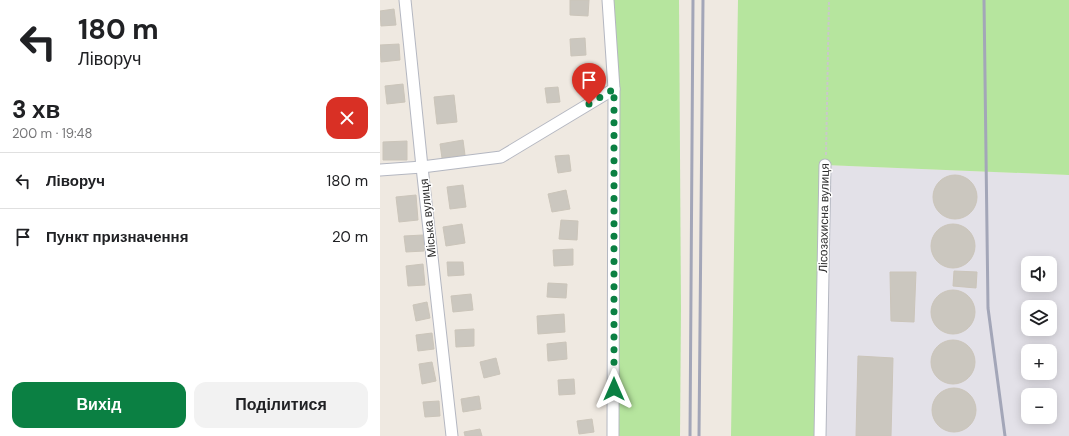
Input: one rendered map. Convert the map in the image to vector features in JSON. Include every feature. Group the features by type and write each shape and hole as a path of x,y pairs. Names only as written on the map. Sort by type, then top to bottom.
{"street":[{"name":"Міська вулиця","path":"405,0 452,436"},
{"path":"608,0 614,89 614,436"},
{"path":"380,170 422,167 501,156 614,89"},
{"name":"Лісозахисна вулиця","path":"820,436 825,165"}],"path":[{"name":"Лісозахисна вулиця","path":"825,165 829,0"}],"shaded area":[{"path":"825,165 1069,175 1069,436 820,436"}],"green space":[{"path":"608,0 679,0 681,308 680,436 613,436"},
{"path":"738,0 1069,0 1069,175 825,165 820,436 731,436"}],"building":[{"path":"570,0 589,0 588,16 570,15"},
{"path":"394,9 396,25 381,26 380,11"},
{"path":"585,38 586,55 571,56 570,39"},
{"path":"399,44 400,60 381,62 380,45"},
{"path":"403,84 405,102 387,104 385,86"},
{"path":"558,87 560,102 547,103 545,88"},
{"path":"454,95 457,122 437,124 434,97"},
{"path":"463,140 465,155 442,158 440,144"},
{"path":"407,141 407,160 383,160 383,142"},
{"path":"569,155 571,171 558,173 555,156"},
{"path":"955,175 967,179 973,185 977,197 973,209 967,215 955,219 943,215 937,209 933,197 937,185 943,179"},
{"path":"463,185 466,207 450,209 447,187"},
{"path":"566,190 570,209 552,212 548,194"},
{"path":"416,195 418,220 399,222 396,197"},
{"path":"561,220 578,221 577,240 559,239"},
{"path":"462,224 465,243 446,246 443,227"},
{"path":"953,224 965,228 971,234 975,246 971,258 965,264 953,268 941,264 935,258 931,246 935,234 941,228"},
{"path":"423,235 424,251 406,252 404,236"},
{"path":"573,249 573,265 554,266 553,250"},
{"path":"447,262 463,262 464,275 448,276"},
{"path":"423,264 425,285 408,286 406,266"},
{"path":"954,271 977,272 976,288 953,286"},
{"path":"890,272 916,272 914,322 891,321"},
{"path":"548,283 567,284 566,298 547,297"},
{"path":"953,290 965,294 971,300 975,312 971,324 965,330 953,334 941,330 935,324 931,312 935,300 941,294"},
{"path":"471,294 473,310 453,312 451,296"},
{"path":"427,302 430,318 416,321 413,305"},
{"path":"564,314 565,332 538,334 537,316"},
{"path":"474,329 474,346 456,347 455,330"},
{"path":"432,333 434,349 418,351 416,335"},
{"path":"953,340 965,344 971,350 975,362 971,374 965,380 953,384 941,380 935,374 931,362 935,350 941,344"},
{"path":"566,342 567,359 548,361 547,344"},
{"path":"858,356 893,358 891,436 856,436"},
{"path":"496,358 500,374 484,378 480,362"},
{"path":"432,362 436,381 422,384 419,364"},
{"path":"574,379 575,394 559,395 558,380"},
{"path":"954,388 966,392 972,398 976,410 972,422 966,428 954,432 942,428 936,422 932,410 936,398 942,392"},
{"path":"479,396 481,409 463,412 461,399"},
{"path":"439,401 440,416 425,417 423,402"},
{"path":"592,419 594,432 579,434 577,421"},
{"path":"480,429 482,436 465,436 464,432"}],"railway":[{"path":"690,436 693,0"},
{"path":"699,436 703,0"},
{"path":"984,0 988,308 1005,436"}],"route":[{"path":"589,104 614,89 614,389"}]}
